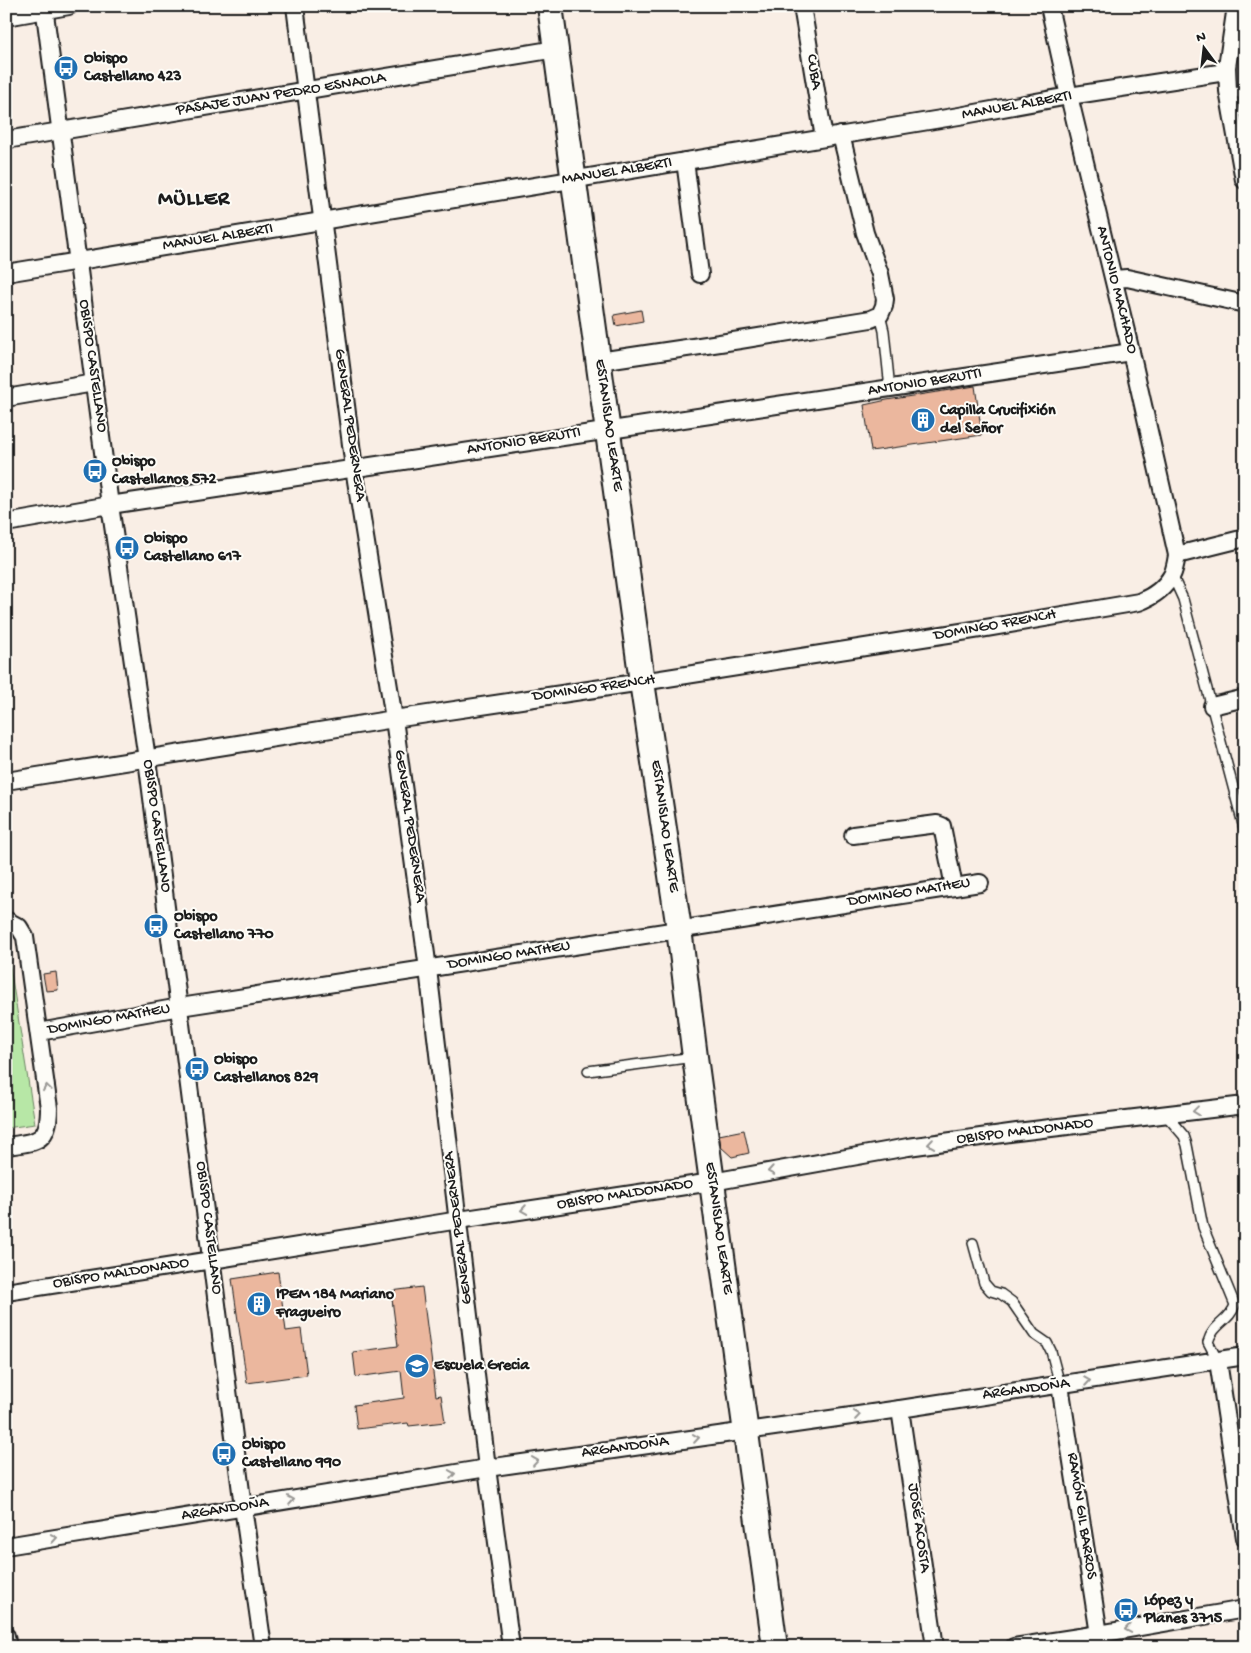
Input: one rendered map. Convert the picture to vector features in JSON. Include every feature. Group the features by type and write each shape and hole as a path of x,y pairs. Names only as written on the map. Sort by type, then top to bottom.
{"street":[{"path":"6,17 44,8 69,6"},
{"name":"GENERAL PEDERNERA","path":"295,6 354,468 394,719 428,969 487,1468 511,1647"},
{"name":"ESTANISLAO LEARTE","path":"550,6 642,682 679,929 775,1647"},
{"name":"CUBA","path":"802,6 824,138"},
{"name":"ANTONIO MACHADO","path":"1049,6 1177,555 1172,575"},
{"path":"1236,6 1227,67 1228,91 1244,180"},
{"name":"OBISPO CASTELLANO","path":"44,8 110,505 147,759 243,1507 263,1647"},
{"name":"PASAJE JUAN PEDRO ESNAOLA","path":"6,140 556,49"},
{"name":"MANUEL ALBERTI","path":"6,273 959,116 1069,96 1219,73 1227,67"},
{"path":"599,361 871,319 880,315 885,299 880,274 865,233 841,135"},
{"path":"685,161 700,274"},
{"path":"1114,279 1128,278 1244,302"},
{"name":"ANTONIO BERUTTI","path":"6,523 110,505 1131,352"},
{"path":"6,398 94,383"},
{"path":"1177,555 1245,538"},
{"name":"DOMINGO FRENCH","path":"6,781 980,629 1139,602 1158,592 1172,575"},
{"path":"1212,706 1245,698"},
{"path":"853,835 937,824 942,826 954,886"},
{"name":"DOMINGO MATHEU","path":"39,1032 180,1007 980,883"},
{"path":"6,1146 34,1142 44,1135 49,1123 49,1108 25,937 19,926 7,920"},
{"name":"OBISPO MALDONADO","path":"6,1292 712,1182 908,1147 1245,1105"},
{"name":"ARGANDOÑA","path":"6,1546 487,1468 900,1409 1245,1356"},
{"path":"1218,1361 1245,1538"},
{"name":"RAMÓN GIL BARROS","path":"1060,1385 1100,1640"},
{"name":"JOSÉ ACOSTA","path":"900,1409 935,1647"},
{"path":"1014,1647 1100,1640 1245,1609"},
{"path":"6,1636 8,1647"}],"lane":[{"path":"1228,91 1245,94"},
{"path":"880,315 884,332 890,389"},
{"path":"1172,575 1184,599 1245,832"},
{"path":"588,1071 695,1057"},
{"path":"1165,1114 1184,1136 1188,1145 1203,1227 1235,1305 1233,1312 1211,1334 1208,1342 1218,1361"},
{"path":"973,1243 984,1283 990,1291 1001,1294 1012,1302 1034,1334 1047,1343 1060,1385"}],"green space":[{"path":"6,941 35,1124 6,1128"}],"building":[{"path":"641,310 643,321 616,326 614,315"},
{"name":"Capilla Crucifixión del Señor","path":"975,386 982,435 871,451 864,405"},
{"path":"56,972 58,990 46,991 43,974"},
{"path":"744,1130 749,1153 732,1157 721,1147 719,1135"},
{"name":"IPEM 184 Mariano Fragueiro","path":"278,1272 286,1331 301,1329 307,1375 247,1383 232,1279"},
{"path":"422,1287 436,1396 441,1395 445,1422 409,1426 408,1423 357,1429 354,1405 404,1398 401,1371 356,1377 353,1352 398,1346 391,1291"}],"place":[{"name":"Obispo Castellano 423","path":"66,68"},
{"name":"Capilla Crucifixión del Señor","path":"923,420"},
{"name":"Obispo Castellanos 572","path":"95,471"},
{"name":"Obispo Castellano 617","path":"127,548"},
{"name":"Obispo Castellano 770","path":"156,926"},
{"name":"Obispo Castellanos 829","path":"197,1069"},
{"name":"IPEM 184 Mariano Fragueiro","path":"259,1304"},
{"name":"Escuela Grecia","path":"417,1366"},
{"name":"Obispo Castellano 990","path":"224,1454"},
{"name":"López y Planes 3715","path":"1126,1610"}],"district":[{"name":"MÜLLER","path":"194,200"}]}
